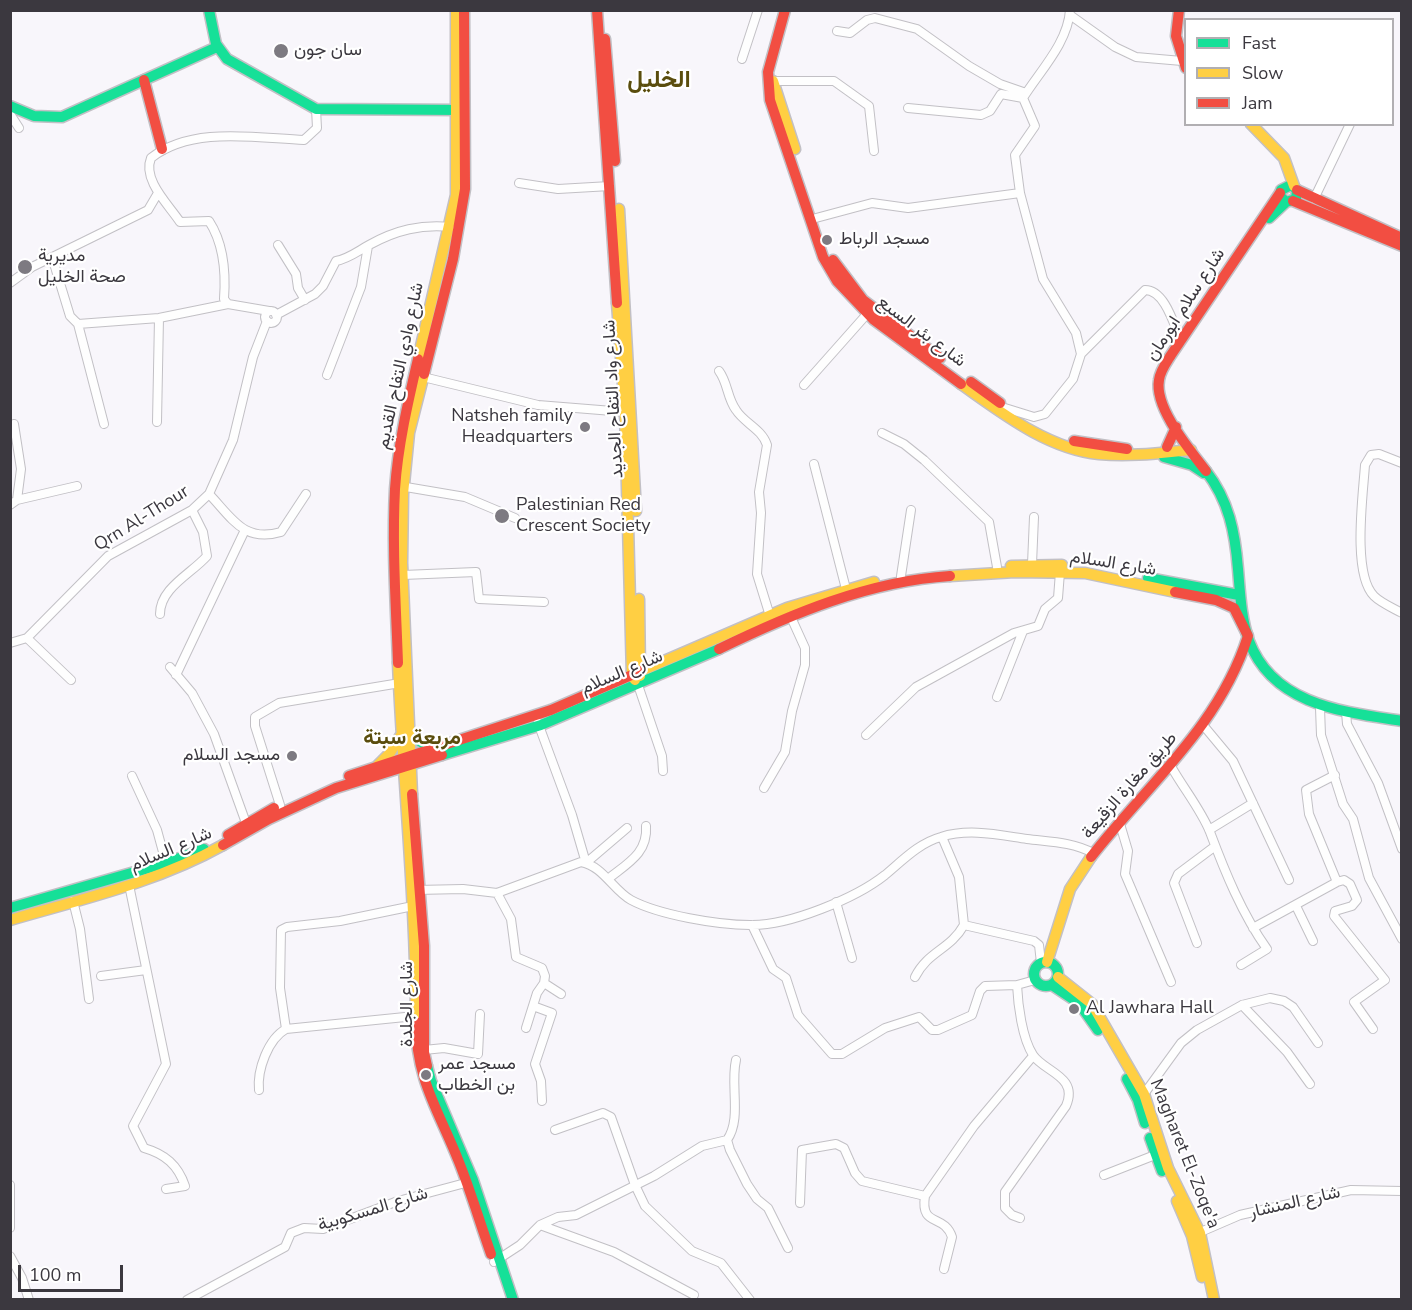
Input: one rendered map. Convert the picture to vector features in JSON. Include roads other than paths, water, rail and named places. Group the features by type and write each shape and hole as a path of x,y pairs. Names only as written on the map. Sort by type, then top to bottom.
{"street":[{"path":"209,10 217,47 230,61 316,109 462,110"},
{"name":"شارع وادي التفاح القديم","path":"405,732 394,567 404,418 419,376 465,189 456,10"},
{"name":"شارع وادي التفاح القديم","path":"462,110 464,10"},
{"name":"شارع واد التفاح الجديد","path":"597,10 625,412 637,678"},
{"name":"شارع واد التفاح الجديد","path":"604,10 630,363 640,654 637,678"},
{"path":"742,59 758,10"},
{"name":"شارع بئر السبع","path":"785,10 768,72 770,100 823,257 837,281 867,314 1032,432 1097,454 1155,454 1189,448"},
{"path":"792,10 773,81 834,81 869,106 873,151"},
{"path":"1024,96 1046,66 1070,13 1115,47 1136,57 1184,64 1176,32 1179,10"},
{"path":"837,31 850,33 867,20 875,18 917,29 969,66 1024,96 1035,126 1015,155 1020,193 1043,279 1076,333 1081,354"},
{"path":"10,106 33,116 62,117 217,47"},
{"path":"144,80 162,150"},
{"name":"شارع بئر السبع","path":"773,81 827,250 863,300 1005,408 1034,427 1070,440 1125,449 1189,448"},
{"path":"908,108 981,115 990,111 1001,94 1024,96"},
{"path":"228,303 224,299 226,274 216,232 209,221 180,222 158,193 150,174 151,158 162,150 193,140 222,137 304,140 317,128 316,109"},
{"path":"10,114 19,128"},
{"path":"1253,126 1284,158 1289,193"},
{"path":"1314,199 1349,126"},
{"path":"519,183 558,189 610,186"},
{"path":"147,210 158,193"},
{"path":"816,218 872,203 908,208 1020,193"},
{"path":"1289,193 1314,199 1401,238"},
{"path":"1289,193 1372,236 1401,246"},
{"name":"شارع سلام ابورمان","path":"1248,636 1239,595 1236,540 1225,500 1189,448 1162,403 1158,391 1159,378 1181,341 1254,233 1289,193"},
{"path":"10,283 51,257 166,201"},
{"path":"78,324 159,318 228,303 272,313 305,300 323,286 336,261 345,259 368,246 410,228 454,227"},
{"path":"278,245 296,274 298,288 305,300"},
{"path":"327,375 361,287 368,246"},
{"path":"51,257 70,316 78,324 104,424"},
{"path":"1005,408 1034,417 1045,414 1073,379 1081,354 1145,290 1152,290 1159,295 1181,341"},
{"name":"Qrn Al-Thour","path":"10,643 27,638 108,556 192,510 209,494 233,440 253,357 267,321 275,321 272,313"},
{"path":"804,385 867,314"},
{"path":"157,422 159,318"},
{"path":"719,371 724,378 729,399 737,412 765,438 759,492 761,513 757,574 770,616"},
{"path":"419,376 538,405 625,412"},
{"path":"14,424 21,469 14,502 77,486"},
{"path":"1167,447 1176,427"},
{"path":"882,433 904,444 924,460 989,522 997,567"},
{"path":"1155,454 1192,465 1201,470 1215,485"},
{"path":"1401,463 1379,454 1371,455 1365,465 1361,539 1364,581 1374,596 1401,613"},
{"path":"814,464 846,589"},
{"path":"400,486 465,497 515,518"},
{"name":"شارع وادي التفاح القديم","path":"400,486 406,761"},
{"path":"209,494 244,532 266,537 281,532 306,494"},
{"path":"160,614 160,603 171,588 207,556 203,532 192,510"},
{"path":"901,576 911,510"},
{"path":"1032,564 1034,517"},
{"path":"176,675 244,532"},
{"name":"شارع السلام","path":"10,908 166,863 206,848 280,805 334,781 374,768 541,725 659,665 770,616 846,589 932,570 1032,564 1085,566 1239,595"},
{"path":"403,575 476,572 479,599 544,602"},
{"name":"شارع السلام","path":"10,920 129,885 203,858 269,819 318,795 386,772 432,748 530,717 637,678 790,615 866,591 932,577 1015,572 1085,573 1216,600 1234,608 1248,636"},
{"path":"866,735 915,687 1039,624 1045,609 1057,600 1060,572"},
{"path":"764,788 785,752 792,711 805,665 805,648 790,615"},
{"path":"997,697 1023,631"},
{"path":"1248,636 1260,662 1270,676 1300,698 1320,708 1401,721"},
{"name":"طريق مغارة الزقيعة","path":"1044,963 1074,881 1093,853 1172,768 1203,725 1238,664 1248,636"},
{"path":"27,638 71,680"},
{"path":"640,654 659,665"},
{"path":"1238,664 1250,658 1260,662"},
{"path":"170,667 192,693 214,734 246,823"},
{"path":"637,678 662,756 663,771"},
{"path":"280,805 255,726 255,717 279,703 400,683"},
{"path":"1320,708 1321,735 1343,804 1353,819 1364,852 1369,878 1401,939"},
{"path":"1346,712 1347,724 1378,783 1401,849"},
{"path":"530,717 541,725 586,863 608,879 624,895 647,908 708,922 752,925 788,919 836,902 884,876 904,857 942,837 995,833 1066,843 1093,853"},
{"path":"1203,725 1233,761 1289,880"},
{"path":"374,768 390,753 405,732 432,748"},
{"name":"شارع الجلدة","path":"406,761 404,791 425,972 424,1050 431,1081 470,1182 496,1260 506,1299"},
{"name":"شارع الجلدة","path":"406,761 416,890 413,906 418,1064 470,1182"},
{"path":"1172,768 1209,830 1214,847 1253,928 1267,949 1240,965"},
{"path":"386,772 398,781 404,791"},
{"path":"1335,775 1306,790 1309,814 1337,882"},
{"path":"132,776 157,831 166,863"},
{"path":"1209,830 1253,803"},
{"path":"1120,824 1128,851 1125,874 1171,982"},
{"path":"608,879 643,850 647,839 646,826"},
{"path":"416,890 463,889 497,893 543,874 586,863 627,828"},
{"path":"915,977 927,958 952,943 964,925 959,877 942,837"},
{"path":"1197,943 1174,883 1178,874 1214,847"},
{"path":"1253,928 1337,882 1344,880 1350,884 1357,900 1352,906 1335,911 1336,922 1385,980 1354,1002 1372,1029"},
{"path":"129,885 166,1064 133,1126 144,1148 162,1153 181,1172 185,1186 166,1189"},
{"path":"497,893 511,919 516,957 542,968 546,975 537,993 526,1028"},
{"path":"73,901 80,929 89,999"},
{"path":"836,902 852,958"},
{"path":"286,1029 280,988 281,930 287,927 340,921 413,906"},
{"path":"1296,906 1313,941"},
{"path":"752,925 773,969 786,978 798,1015 832,1054 842,1054 885,1028 919,1017 933,1030 938,1030 969,1018 975,1011 980,991 985,986 1017,985 1035,980"},
{"path":"964,925 1034,941 1039,945 1044,963"},
{"path":"1035,980 1035,969 1044,963"},
{"path":"1035,980 1045,987 1055,981 1056,967 1044,963"},
{"path":"101,976 146,970"},
{"name":"Magharet El-Zoqe'a","path":"1055,981 1080,992 1092,1004 1144,1094 1168,1168 1196,1235 1214,1299"},
{"name":"Magharet El-Zoqe'a","path":"1055,981 1084,1005 1138,1100 1155,1155 1196,1235 1208,1299"},
{"path":"544,983 561,994"},
{"path":"1017,985 1021,1018 1033,1056 1064,1080 1069,1098 1066,1106 1005,1192 1005,1208 1012,1215 1020,1218"},
{"path":"1144,1094 1181,1043 1197,1030 1242,1005 1270,998 1284,1001 1293,1007 1318,1043"},
{"path":"1242,1005 1287,1052 1310,1084"},
{"path":"533,1006 552,1013 535,1064 541,1081 542,1101"},
{"path":"424,1050 444,1048 478,1054 480,1014"},
{"path":"259,1090 258,1076 268,1050 278,1033 286,1029 415,1016"},
{"path":"944,1269 952,1237 946,1226 926,1215 923,1208 925,1196 974,1126 1033,1056"},
{"path":"496,1260 520,1245 540,1225 558,1217 576,1215 635,1185 702,1146 727,1140 734,1130 732,1081 736,1060"},
{"path":"555,1130 603,1113 611,1117 635,1185 645,1206 692,1251 721,1263 750,1299"},
{"path":"727,1140 747,1184 757,1199 768,1208 788,1248"},
{"path":"800,1203 802,1150 837,1144 844,1148 855,1173 862,1181 925,1196"},
{"path":"1104,1175 1155,1155"},
{"name":"شارع المسكوبية","path":"187,1299 285,1246 291,1233 304,1228 323,1229 398,1201 470,1182"},
{"path":"10,1185 10,1228"},
{"name":"شارع المنشار","path":"1196,1235 1240,1215 1351,1190 1401,1191"},
{"path":"540,1225 614,1252 694,1295"},
{"path":"10,1256 22,1278 29,1299"},
{"name":"شارع الجلدة","path":"496,1260 513,1299"}],"place":[{"name":"سان جون","path":"281,51"},
{"name":"مسجد الرباط","path":"827,240"},
{"name":"مديرية صحة الخليل","path":"25,267"},
{"name":"Natsheh family Headquarters","path":"585,427"},
{"name":"Palestinian Red Crescent Society","path":"502,516"},
{"name":"مسجد السلام","path":"292,756"},
{"name":"Al Jawhara Hall","path":"1074,1009"},
{"name":"مسجد عمر بن الخطاب","path":"426,1075"}],"district":[{"name":"الخليل","path":"659,81"},
{"name":"مربعة سبتة","path":"412,739"}]}
